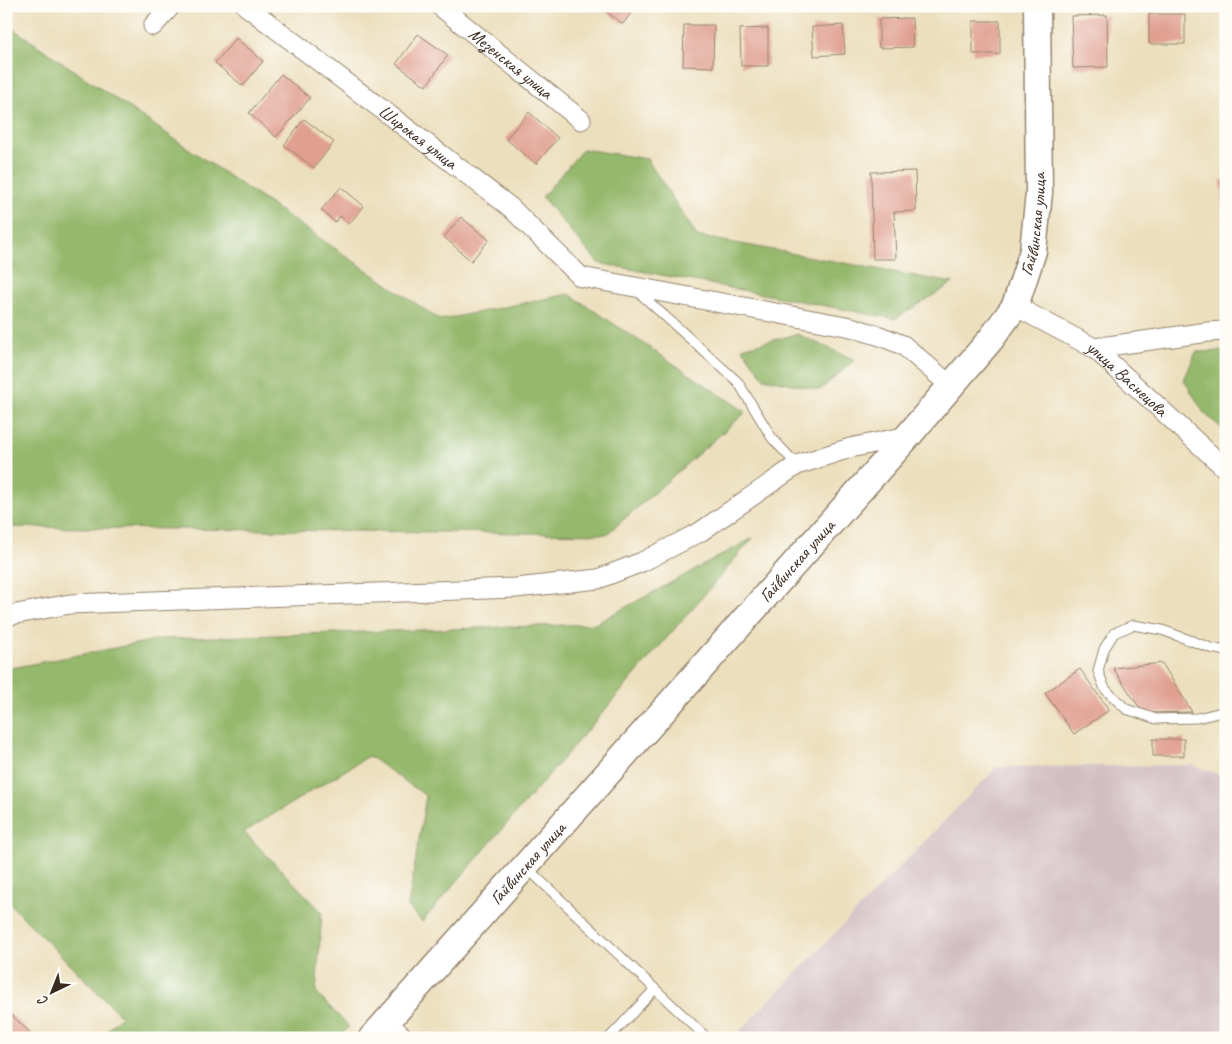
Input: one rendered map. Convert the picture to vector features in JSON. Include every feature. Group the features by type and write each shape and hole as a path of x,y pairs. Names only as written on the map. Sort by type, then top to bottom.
{"main road":[{"name":"Гайвинская улица","path":"372,1038 908,436 991,339 1014,306 1033,251 1040,193 1036,6"}],"street":[{"path":"153,26 170,6"},
{"name":"Широкая улица","path":"246,6 510,207 580,277 634,287"},
{"name":"Мезенская улица","path":"440,6 580,120"},
{"path":"634,287 851,327 880,336 903,345 951,386"},
{"name":"улица Васнецова","path":"1014,306 1094,348 1226,469"},
{"path":"1094,348 1226,331"},
{"path":"6,616 70,604 516,588 598,579 642,562 700,532 797,466 850,448 908,436"}],"lane":[{"path":"634,287 738,382 772,438 797,466"},
{"path":"1226,651 1211,648 1162,630 1133,626 1114,633 1104,649 1098,671 1106,689 1126,709 1156,719 1197,718 1226,712"},
{"path":"525,866 707,1038"},
{"path":"609,1038 655,989"},
{"path":"390,1018 412,1038"}],"shaded area":[{"path":"1192,765 1226,777 1226,1038 733,1038 997,767"}],"green space":[{"path":"6,24 440,320 569,294 746,412 607,534 6,527"},
{"path":"583,149 647,159 697,236 953,283 895,319 598,263 542,197"},
{"path":"797,334 855,360 820,390 764,378 742,348"},
{"path":"1226,351 1226,432 1204,413 1184,380 1196,352"},
{"path":"753,538 422,922 408,906 426,796 369,756 244,832 322,912 316,993 349,1026 339,1038 100,1038 121,1016 6,900 6,669 161,639 595,624"}],"building":[{"path":"603,6 636,6 623,24 601,8"},
{"path":"1149,14 1185,14 1185,44 1149,44"},
{"path":"1107,15 1108,67 1073,68 1071,16"},
{"path":"912,18 913,47 879,48 879,19"},
{"path":"973,21 1000,21 1000,54 973,54"},
{"path":"684,25 714,25 713,67 683,66"},
{"path":"843,25 845,54 814,56 812,27"},
{"path":"768,28 768,66 741,66 740,29"},
{"path":"418,34 448,55 426,86 396,64"},
{"path":"236,38 263,61 243,86 215,63"},
{"path":"281,74 310,98 276,137 249,113"},
{"path":"529,112 558,138 536,164 506,139"},
{"path":"304,119 334,142 314,168 284,145"},
{"path":"915,171 916,211 894,212 896,259 873,259 871,172"},
{"path":"1221,180 1226,180 1226,221 1224,221"},
{"path":"341,187 364,206 349,224 340,216 335,222 321,210"},
{"path":"461,217 489,240 471,261 444,237"},
{"path":"1162,663 1192,712 1143,713 1113,668"},
{"path":"1080,669 1109,710 1074,734 1045,693"},
{"path":"1153,739 1184,739 1184,756 1153,756"},
{"path":"6,1010 36,1038 6,1038"}]}
